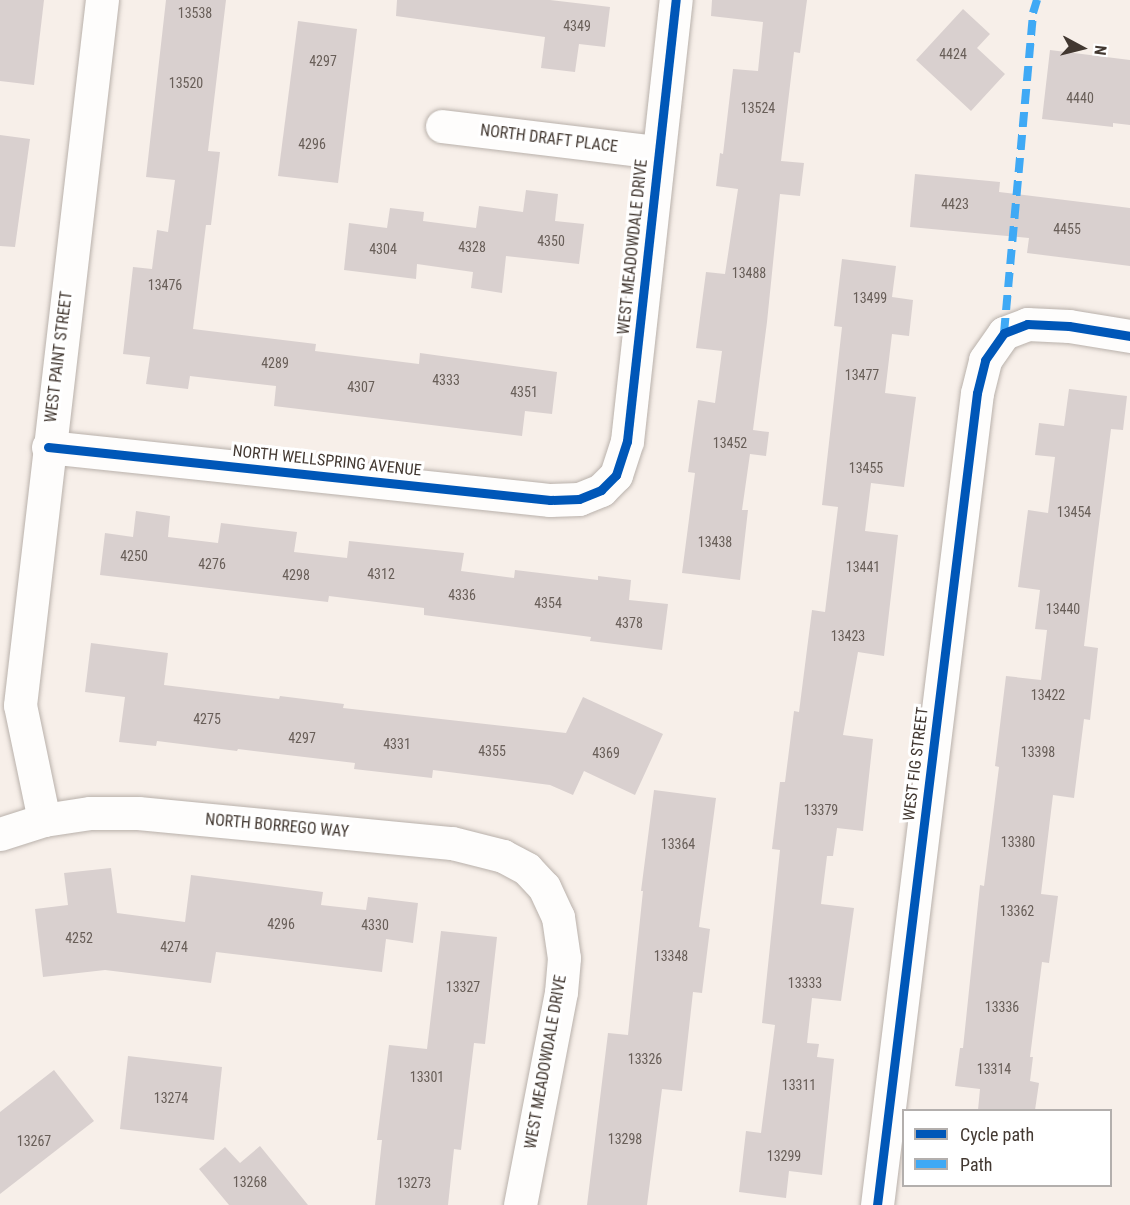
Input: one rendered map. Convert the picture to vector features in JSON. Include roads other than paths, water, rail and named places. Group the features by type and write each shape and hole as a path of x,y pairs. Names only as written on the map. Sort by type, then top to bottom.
{"street":[{"name":"WEST PAINT STREET","path":"44,820 20,705 48,447 102,0"},
{"name":"WEST MEADOWDALE DRIVE","path":"601,490 616,475 627,441 657,152 676,0"},
{"name":"NORTH DRAFT PLACE","path":"441,126 657,152"},
{"name":"WEST FIG STREET","path":"877,1205 977,393 985,360 1004,333 1027,324 1069,326 1130,336"},
{"name":"NORTH WELLSPRING AVENUE","path":"48,447 550,500 579,499 601,490"},
{"name":"NORTH BORREGO WAY","path":"0,834 44,820 90,813 138,813 452,843 502,856 527,869 544,887"},
{"name":"WEST MEADOWDALE DRIVE","path":"520,1205 562,981 564,958 558,917 544,887"}]}
